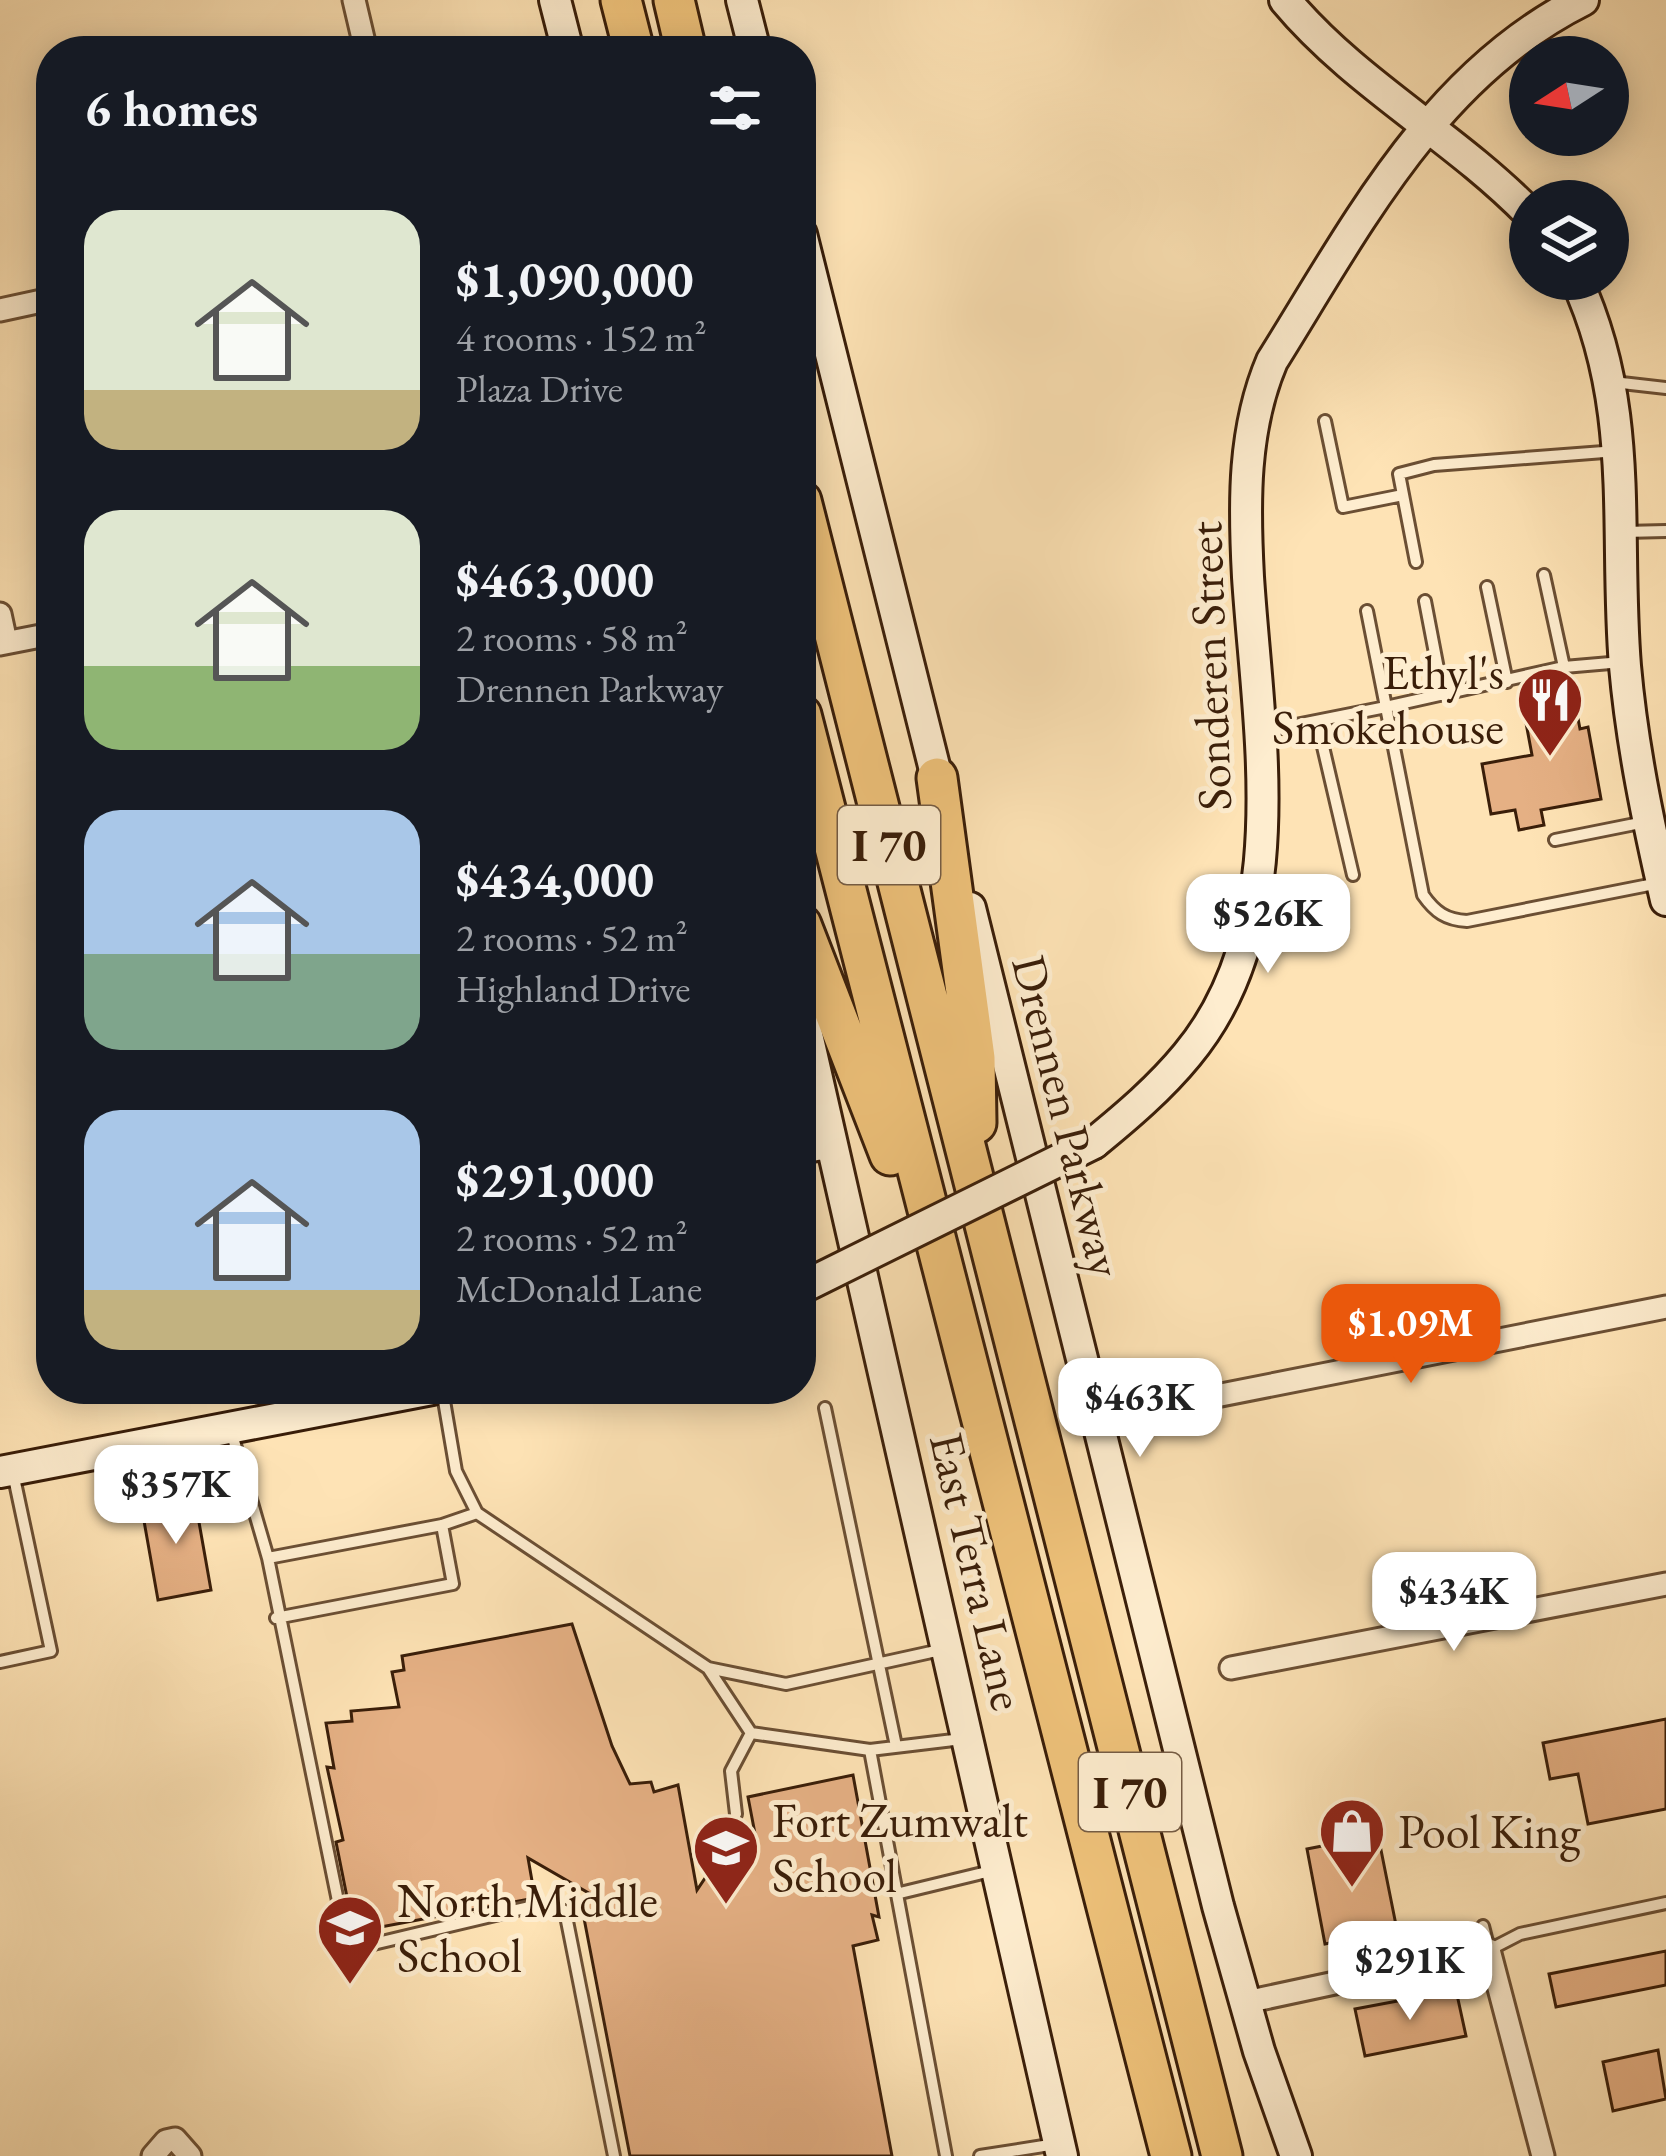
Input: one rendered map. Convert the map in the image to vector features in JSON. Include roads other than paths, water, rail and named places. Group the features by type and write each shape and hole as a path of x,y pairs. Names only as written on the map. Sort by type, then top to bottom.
{"highway":[{"path":"621,0 630,36"},
{"path":"674,0 682,36"},
{"name":"I 70","path":"816,560 1222,2156"},
{"name":"I 70","path":"816,775 1171,2156"},
{"path":"937,778 975,1058 977,1188"},
{"path":"816,964 899,1180 938,1260"}],"main road":[{"path":"555,0 564,36"},
{"path":"742,0 751,36"},
{"path":"1285,0 1324,43 1509,192"},
{"name":"Sonderen Street","path":"816,1281 1094,1143 1190,1052 1247,943 1259,871 1247,460 1258,396 1272,361 1426,126 1491,58 1583,0"},
{"name":"Drennen Parkway","path":"816,294 1246,2002 1296,2156"},
{"path":"1584,300 1613,382 1620,451 1625,662 1648,822 1664,891"},
{"name":"East Terra Lane","path":"816,1145 950,1648 1060,2150"},
{"path":"6,1471 349,1404"}],"street":[{"path":"354,0 362,36"},
{"path":"0,310 36,302"},
{"path":"0,614 3,643 36,637"},
{"path":"1145,1410 1666,1307"},
{"path":"1231,1668 1666,1584"},
{"path":"1246,2002 1490,1949 1543,2156"},
{"path":"153,2156 166,2141 176,2139 190,2156"}],"lane":[{"path":"1613,382 1666,388"},
{"path":"1325,422 1343,507 1403,495"},
{"path":"1416,562 1399,474 1434,465 1620,451"},
{"path":"1621,532 1666,531"},
{"path":"1544,575 1564,667"},
{"path":"1487,587 1507,682"},
{"path":"1425,601 1444,695"},
{"path":"1366,611 1423,895 1433,909 1451,920 1467,921 1664,891"},
{"path":"1258,732 1564,667 1625,662"},
{"path":"1317,721 1353,875"},
{"path":"1555,840 1648,822"},
{"path":"429,1404 477,1513 708,1668 786,1684 950,1648"},
{"path":"825,1408 896,1746"},
{"path":"230,1426 268,1558 276,1618 348,1950 529,1907 565,1911 614,2156"},
{"path":"0,1662 51,1651 6,1471"},
{"path":"268,1558 442,1525 477,1513"},
{"path":"276,1618 453,1584 442,1525"},
{"path":"708,1668 751,1733 870,1750 970,1738"},
{"path":"736,1814 730,1771 751,1733"},
{"path":"870,1750 946,2156"},
{"path":"900,1893 999,1869"},
{"path":"1483,1926 1490,1949 1520,1934 1666,1903"},
{"path":"980,2156 1060,2150"}],"place":[{"name":"Ethyl's Smokehouse","path":"1550,759"},
{"name":"Pool King","path":"1352,1890"},
{"name":"Fort Zumwalt School","path":"726,1907"},
{"name":"North Middle School","path":"350,1987"}]}
